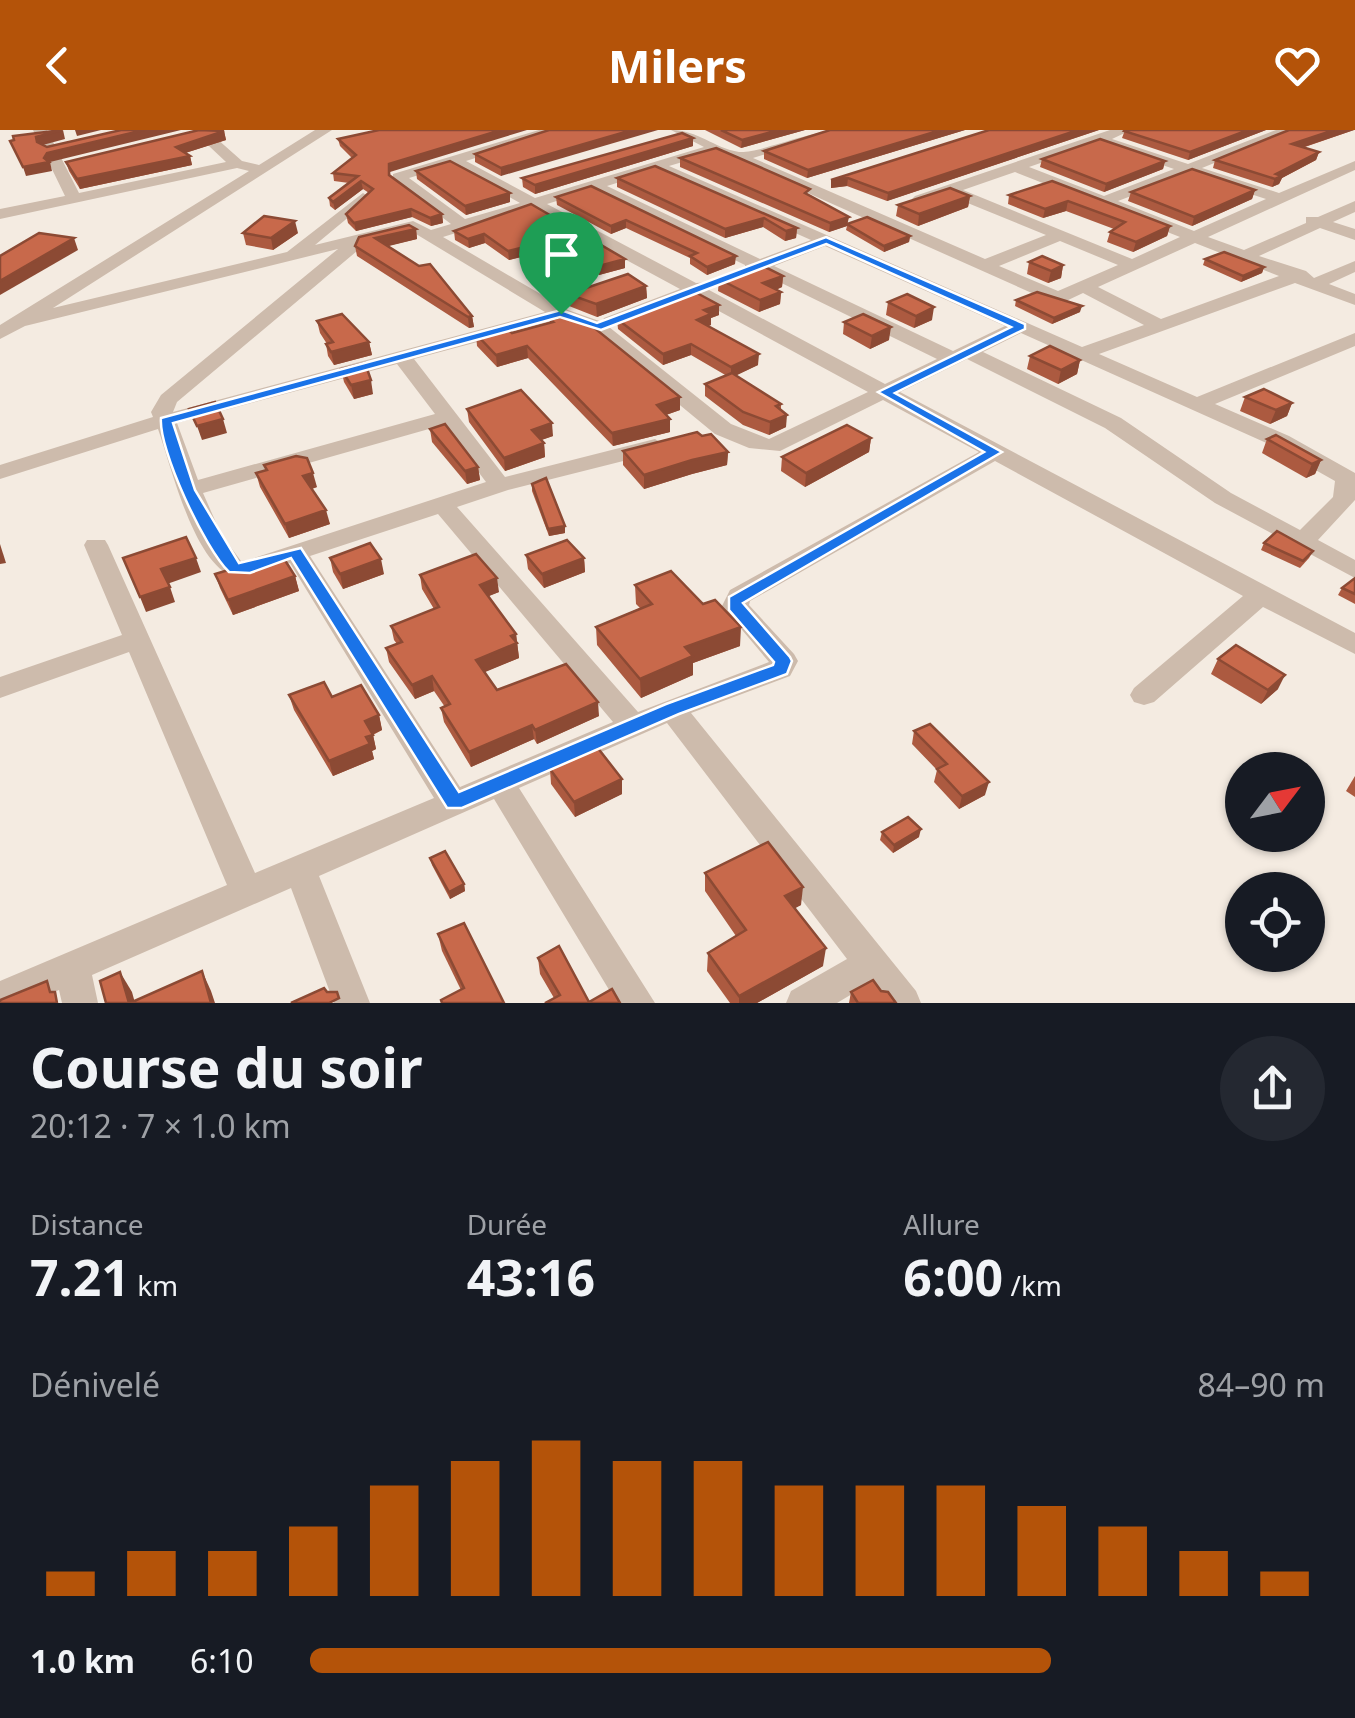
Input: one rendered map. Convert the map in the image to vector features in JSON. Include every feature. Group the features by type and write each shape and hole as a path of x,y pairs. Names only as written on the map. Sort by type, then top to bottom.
{"street":[{"path":"40,130 74,198"},
{"path":"464,225 397,180 403,174 554,130"},
{"path":"741,157 834,130"},
{"path":"910,202 1124,130"},
{"path":"184,137 201,131 237,164"},
{"path":"1105,201 1279,131"},
{"path":"679,132 809,186 1053,297 1085,288 1276,202 1349,191"},
{"path":"8,328 282,154 330,136"},
{"path":"1099,138 1188,168 1355,236"},
{"path":"49,148 66,145"},
{"path":"431,235 717,147"},
{"path":"451,159 508,182 533,204 1355,645"},
{"path":"58,166 76,162"},
{"path":"0,214 237,164 258,169"},
{"path":"656,166 1281,441 1350,489 1304,540"},
{"path":"1248,255 1321,223 1349,191 1355,166"},
{"path":"1016,167 1355,300"},
{"path":"809,186 827,181"},
{"path":"593,185 760,266 1114,422 1224,498 1355,570"},
{"path":"948,190 1135,266"},
{"path":"286,260 362,198"},
{"path":"873,215 892,209"},
{"path":"8,328 413,226 561,314 597,327 723,429 749,441 780,444 1021,326"},
{"path":"983,266 1061,235"},
{"path":"360,240 168,399 162,412 188,490 225,559 235,569 250,568 500,485 723,429"},
{"path":"597,327 826,240"},
{"path":"1080,354 1159,325 1355,266"},
{"path":"1085,288 1159,325"},
{"path":"0,472 166,420 561,314"},
{"path":"1197,404 1355,339"},
{"path":"402,357 500,485"},
{"path":"188,490 448,417"},
{"path":"0,998 672,709 784,666 735,606 740,596 995,452"},
{"path":"442,504 633,726"},
{"path":"96,545 247,892"},
{"path":"295,552 454,803"},
{"path":"1144,695 1261,595"},
{"path":"0,688 137,639"},
{"path":"672,709 903,1003"},
{"path":"500,783 637,1003"},
{"path":"300,869 352,1003"},
{"path":"804,1003 872,964"},
{"path":"72,967 80,1003"}],"building":[{"path":"62,130 36,137 37,142 47,147 121,130 144,130 47,153 44,158 49,162 23,167 10,141 13,136"},
{"path":"199,130 224,131 176,147 190,156 77,179 66,162"},
{"path":"379,130 501,130 389,164 389,175 442,214 430,218 411,209 354,223 346,214 373,189 361,181 333,202 329,198 358,176 333,173 356,155 338,139"},
{"path":"549,130 632,130 501,168 475,154"},
{"path":"721,130 779,130 742,140"},
{"path":"830,130 941,130 808,170 764,151"},
{"path":"989,130 1078,130 888,193 848,178 831,180"},
{"path":"1125,130 1248,130 1190,152"},
{"path":"1289,130 1334,130 1292,144 1319,152 1276,174 1282,176 1275,179 1215,160"},
{"path":"682,133 693,138 535,185 522,178"},
{"path":"1100,139 1165,161 1106,184 1042,159"},
{"path":"716,148 810,189 805,193 849,217 830,223 680,158"},
{"path":"450,161 510,193 465,206 416,171"},
{"path":"655,166 797,228 786,231 764,218 725,229 617,178"},
{"path":"1192,169 1255,190 1194,217 1131,192"},
{"path":"1052,181 1170,226 1136,242 1110,232 1125,222 1068,201 1045,209 1009,195"},
{"path":"591,186 736,256 707,267 690,256 697,253 626,220 611,226 556,197"},
{"path":"950,188 970,196 919,214 898,205"},
{"path":"531,204 625,259 599,266 582,253 572,256 549,241 508,251 484,234 468,239 454,231"},
{"path":"264,216 295,221 271,238 243,233"},
{"path":"867,217 910,236 884,246 847,224"},
{"path":"409,225 416,229 375,238 419,266 430,264 472,316 355,246 359,237"},
{"path":"39,233 74,238 0,281 0,256"},
{"path":"1224,252 1264,267 1243,276 1205,259"},
{"path":"1042,256 1063,265 1051,271 1029,262"},
{"path":"759,264 783,276 763,283 781,292 760,300 719,279"},
{"path":"628,274 646,286 596,304 568,294"},
{"path":"695,292 719,305 704,310 711,314 697,320 759,354 731,367 691,344 663,354 617,319"},
{"path":"1037,292 1082,306 1054,318 1016,300"},
{"path":"907,294 934,307 916,316 888,302"},
{"path":"342,314 369,342 331,352 326,344 333,342 317,321"},
{"path":"863,314 891,327 872,336 844,322"},
{"path":"567,315 587,322 680,397 657,405 670,419 612,433 527,346 496,355 476,334 505,326 512,333"},
{"path":"1050,346 1080,360 1061,370 1030,356"},
{"path":"365,363 371,380 351,385 341,369"},
{"path":"732,373 781,404 776,406 787,415 770,422 743,412 705,384"},
{"path":"1264,389 1292,403 1276,410 1245,397"},
{"path":"521,390 552,423 532,430 544,443 504,458 467,409"},
{"path":"215,402 223,419 197,426 189,409"},
{"path":"445,424 478,467 465,471 430,429"},
{"path":"847,425 871,438 806,473 782,457"},
{"path":"697,432 702,436 711,434 728,452 644,475 623,451"},
{"path":"1276,435 1321,460 1312,464 1267,439"},
{"path":"296,456 307,458 313,473 303,476 326,510 285,524 256,473 267,470 264,465"},
{"path":"546,478 565,526 548,529 532,484"},
{"path":"1277,531 1313,551 1303,561 1264,543"},
{"path":"186,537 196,558 161,569 170,587 140,597 123,558"},
{"path":"567,540 584,558 542,574 526,555"},
{"path":"370,543 381,559 340,574 330,558"},
{"path":"281,554 295,576 228,600 215,574"},
{"path":"476,554 497,578 480,585 516,634 511,636 517,643 476,660 497,690 566,664 598,702 535,730 532,725 469,752 441,708 450,704 432,676 412,685 386,648 402,642 391,626 439,607 420,575"},
{"path":"671,571 703,604 715,600 741,627 685,647 693,656 640,679 596,627 652,604 635,585"},
{"path":"1355,578 1355,594 1342,588"},
{"path":"1236,645 1285,675 1268,690 1218,659"},
{"path":"324,682 332,697 361,685 379,715 365,721 373,735 366,737 370,744 329,761 289,695"},
{"path":"930,724 989,782 962,796 937,769 947,764 914,731"},
{"path":"597,747 622,779 574,802 550,769"},
{"path":"908,817 921,829 894,845 882,832"},
{"path":"768,842 803,887 785,896 826,948 739,996 708,953 746,930 705,873"},
{"path":"445,851 464,884 449,892 430,858"},
{"path":"464,923 504,1003 442,1003 441,1000 464,988 438,934"},
{"path":"559,946 589,1002 612,989 620,1003 545,1003 560,995 538,958"},
{"path":"202,971 211,1003 130,1003"},
{"path":"120,972 129,1003 106,1003 100,981"},
{"path":"873,980 896,1003 858,1003 851,992"},
{"path":"47,981 57,1003 0,1003 0,1000"},
{"path":"324,988 337,992 339,998 329,1003 291,1003"}],"route":[{"path":"826,240 1021,326 885,392 995,452 735,601 735,606 784,661 780,670 672,709 454,803 295,552 250,568 235,569 225,559 188,490 166,420 561,314 597,327 826,240"}]}
